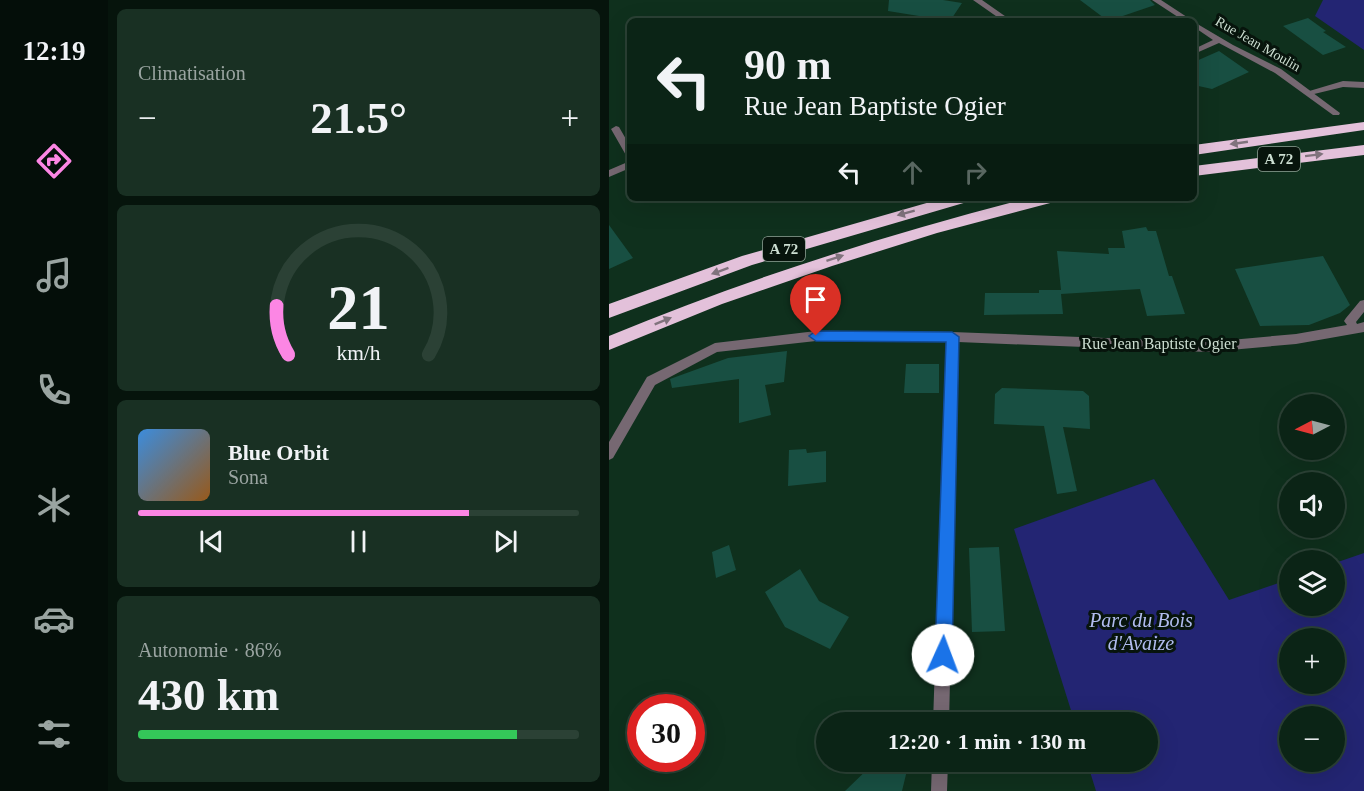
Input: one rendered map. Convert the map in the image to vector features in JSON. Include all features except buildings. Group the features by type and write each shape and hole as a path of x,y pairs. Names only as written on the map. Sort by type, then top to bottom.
{"highway":[{"name":"A 72","path":"1197,150 1364,126"},
{"name":"A 72","path":"1197,171 1364,150"},
{"name":"A 72","path":"609,311 748,260 952,201"},
{"name":"A 72","path":"609,343 760,282 909,234 1037,201"}],"street":[{"path":"977,0 1004,18"},
{"name":"Rue Jean Moulin","path":"1156,0 1184,18"},
{"name":"Rue Jean Moulin","path":"1197,26 1278,71 1336,113"},
{"path":"1197,51 1219,40"},
{"path":"1310,92 1343,84 1364,85"},
{"path":"616,129 627,149"},
{"path":"609,174 627,165"},
{"path":"1360,328 1350,321 1364,304"},
{"name":"Rue Jean Baptiste Ogier","path":"609,454 651,381 715,348 816,336 952,337 1208,347 1296,339 1360,328"},
{"path":"941,712 952,337"},
{"path":"939,791 940,772"}],"green space":[{"path":"1323,0 1364,0 1364,50 1315,16"},
{"name":"Parc du Bois d'Avaize","path":"1154,479 1229,600 1279,583 1279,616 1345,616 1345,560 1364,553 1364,791 1096,791 1090,772 1158,772 1158,712 1072,712 1014,529"}],"route":[{"path":"816,336 952,337 943,655"}]}
